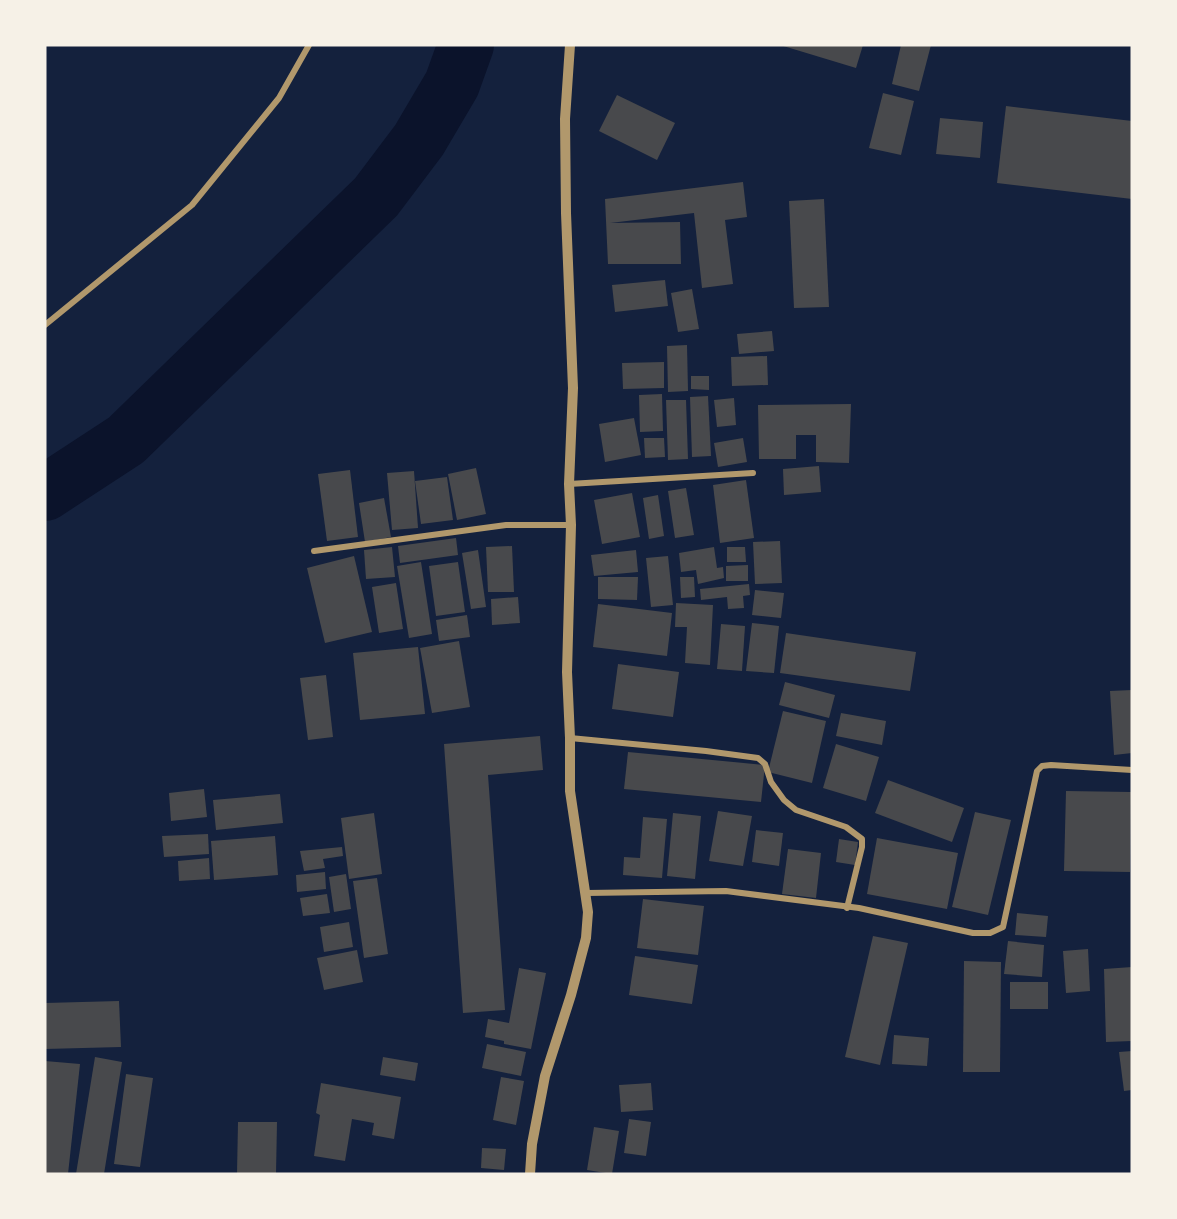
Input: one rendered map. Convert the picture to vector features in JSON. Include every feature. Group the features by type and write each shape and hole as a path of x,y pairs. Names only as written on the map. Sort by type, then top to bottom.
{"street":[{"path":"45,325 192,205 279,98 309,45"},
{"path":"531,1174 532,1144 545,1076 571,995 586,938 588,912 570,791 567,672 571,525 569,484 573,387 566,213 565,118 570,45"},
{"path":"569,484 753,473"},
{"path":"314,551 506,525 571,525"},
{"path":"570,738 758,758 765,764 771,782 796,810 846,826 862,839 847,908"},
{"path":"585,893 726,891 860,908 973,933 990,933 1004,927 1037,771 1042,766 1051,765 1132,770"}],"building":[{"path":"780,45 863,45 856,68"},
{"path":"901,45 931,45 919,91 892,84"},
{"path":"883,93 914,101 901,155 869,148"},
{"path":"617,95 675,123 657,160 599,131"},
{"path":"1006,106 1132,121 1132,199 997,183"},
{"path":"940,118 983,122 980,158 936,154"},
{"path":"743,182 747,217 725,220 733,284 702,288 694,213 610,223 680,222 681,264 608,264 605,199"},
{"path":"824,199 829,307 794,308 789,201"},
{"path":"665,280 668,306 615,312 612,285"},
{"path":"692,289 699,329 678,332 671,293"},
{"path":"772,331 774,351 739,354 737,334"},
{"path":"687,345 688,391 668,392 667,346"},
{"path":"767,356 768,385 732,386 731,357"},
{"path":"664,362 664,388 623,389 622,363"},
{"path":"691,376 709,376 709,390 691,389"},
{"path":"662,394 663,431 640,432 639,395"},
{"path":"708,396 711,456 692,457 690,397"},
{"path":"734,398 736,425 717,427 714,400"},
{"path":"666,400 686,400 688,459 668,460"},
{"path":"851,404 849,463 816,462 816,435 796,435 796,459 759,459 758,405"},
{"path":"634,418 641,455 605,462 599,424"},
{"path":"644,438 664,438 665,457 645,458"},
{"path":"743,438 747,462 718,467 714,443"},
{"path":"819,466 821,492 784,495 783,469"},
{"path":"476,468 486,514 457,520 448,474"},
{"path":"350,470 358,537 327,541 318,474"},
{"path":"414,471 418,528 392,530 387,473"},
{"path":"447,477 453,520 421,524 415,481"},
{"path":"746,480 754,538 720,543 713,485"},
{"path":"686,488 694,535 675,538 668,491"},
{"path":"632,493 640,537 602,544 594,500"},
{"path":"658,495 664,536 649,539 643,498"},
{"path":"384,498 391,537 365,542 359,503"},
{"path":"456,538 458,555 400,563 398,546"},
{"path":"780,541 782,583 755,584 753,542"},
{"path":"512,546 514,592 488,592 486,547"},
{"path":"392,547 395,577 366,579 364,550"},
{"path":"714,547 717,568 723,567 724,578 698,584 696,570 681,572 679,553"},
{"path":"727,547 745,547 746,562 727,562"},
{"path":"478,550 486,607 471,609 462,553"},
{"path":"636,550 638,572 594,576 591,555"},
{"path":"354,556 372,632 325,643 307,568"},
{"path":"668,556 673,605 651,607 646,558"},
{"path":"421,562 432,634 409,638 397,566"},
{"path":"458,562 465,612 436,616 429,566"},
{"path":"748,565 748,581 726,581 726,566"},
{"path":"598,577 638,577 637,600 598,599"},
{"path":"680,577 694,577 695,597 681,598"},
{"path":"396,583 403,629 379,633 372,587"},
{"path":"749,584 750,595 743,596 744,608 728,609 727,597 701,600 700,589"},
{"path":"755,590 784,593 781,618 752,615"},
{"path":"518,597 520,623 492,625 491,599"},
{"path":"676,603 713,605 710,665 685,663 687,627 675,627"},
{"path":"598,604 672,613 667,656 593,647"},
{"path":"467,615 470,637 439,641 436,620"},
{"path":"752,623 779,626 774,673 746,671"},
{"path":"721,624 745,626 742,671 717,669"},
{"path":"786,633 916,652 910,691 780,673"},
{"path":"459,641 470,707 432,713 420,648"},
{"path":"418,647 425,714 360,720 353,653"},
{"path":"618,664 679,672 673,717 612,709"},
{"path":"326,675 333,737 308,740 300,678"},
{"path":"785,682 835,695 829,718 779,705"},
{"path":"1132,690 1132,753 1114,755 1110,691"},
{"path":"783,711 826,721 812,783 768,772"},
{"path":"841,713 886,721 882,745 836,736"},
{"path":"540,736 543,770 488,775 505,1010 463,1013 444,744"},
{"path":"836,744 879,757 866,801 823,788"},
{"path":"628,752 765,765 761,802 624,789"},
{"path":"888,780 964,808 952,842 875,813"},
{"path":"204,789 207,817 171,821 169,793"},
{"path":"1066,791 1131,792 1130,872 1064,871"},
{"path":"280,794 283,823 216,830 213,800"},
{"path":"718,811 752,816 743,866 709,861"},
{"path":"975,812 1011,820 988,915 952,907"},
{"path":"374,813 382,874 349,879 341,818"},
{"path":"673,813 701,816 695,879 667,876"},
{"path":"643,817 667,819 662,878 623,875 624,857 640,858"},
{"path":"756,830 783,833 779,866 752,862"},
{"path":"208,834 209,854 164,857 162,836"},
{"path":"275,836 278,875 214,880 211,841"},
{"path":"877,838 958,853 947,909 867,894"},
{"path":"839,839 858,842 855,865 836,862"},
{"path":"342,847 343,856 323,859 325,868 304,871 300,851"},
{"path":"788,849 821,853 816,898 782,894"},
{"path":"209,858 210,879 179,881 178,861"},
{"path":"325,872 326,889 297,892 296,875"},
{"path":"346,874 351,909 334,912 329,877"},
{"path":"377,878 388,954 364,958 353,881"},
{"path":"327,894 330,913 303,916 300,898"},
{"path":"643,899 704,906 698,955 637,948"},
{"path":"1017,913 1048,916 1046,937 1015,935"},
{"path":"349,922 353,947 324,952 320,927"},
{"path":"873,936 908,943 880,1065 845,1057"},
{"path":"1008,941 1044,945 1042,977 1004,974"},
{"path":"1088,949 1090,991 1066,993 1063,951"},
{"path":"357,950 363,982 324,990 317,958"},
{"path":"635,956 698,965 692,1004 629,995"},
{"path":"964,961 1001,962 1000,1072 963,1072"},
{"path":"1132,967 1132,1041 1106,1042 1104,969"},
{"path":"519,968 546,973 531,1049 504,1044 504,1041 485,1037 488,1019 509,1023"},
{"path":"1010,982 1048,982 1048,1009 1010,1009"},
{"path":"119,1001 121,1047 45,1049 45,1003"},
{"path":"894,1035 929,1038 927,1066 892,1064"},
{"path":"487,1044 526,1052 521,1076 482,1068"},
{"path":"1132,1051 1132,1090 1124,1091 1119,1052"},
{"path":"95,1057 122,1062 104,1174 76,1174"},
{"path":"383,1057 418,1063 415,1081 380,1075"},
{"path":"45,1061 80,1064 68,1174 45,1174"},
{"path":"126,1074 153,1078 140,1167 114,1164"},
{"path":"501,1077 524,1081 516,1125 493,1120"},
{"path":"321,1083 401,1097 394,1139 372,1135 374,1123 352,1119 345,1161 314,1156 320,1115 316,1113"},
{"path":"651,1083 653,1110 621,1112 619,1085"},
{"path":"629,1119 651,1122 646,1156 624,1153"},
{"path":"238,1122 277,1122 276,1174 237,1174"},
{"path":"594,1127 619,1131 612,1174 587,1170"},
{"path":"482,1148 506,1149 504,1170 481,1168"}],"waterway":[{"path":"45,493 126,440 376,197 419,140 452,84 466,45"}]}
